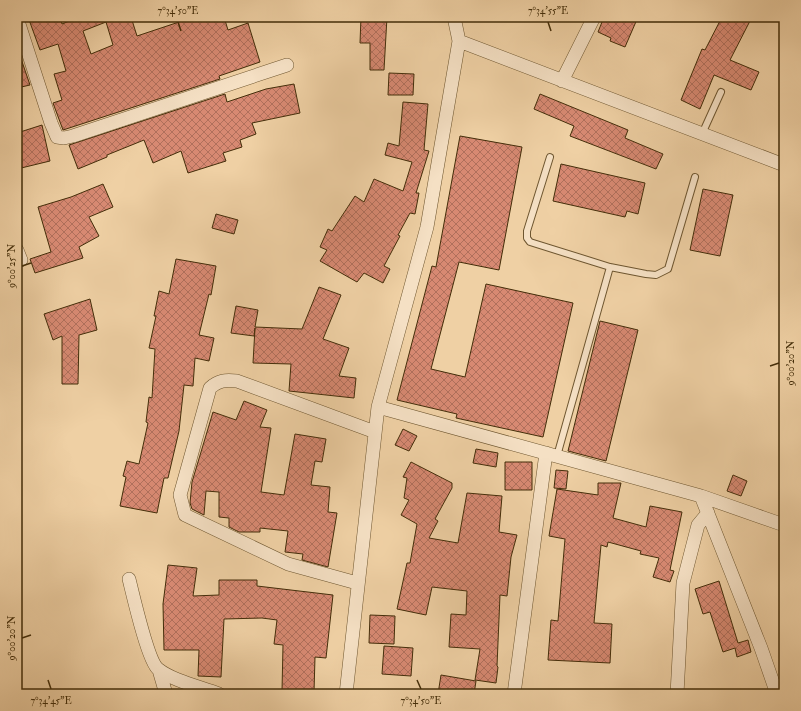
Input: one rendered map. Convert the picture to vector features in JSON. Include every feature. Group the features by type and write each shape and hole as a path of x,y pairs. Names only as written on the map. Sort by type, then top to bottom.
{"street":[{"path":"346,694 357,583 378,407 427,227 458,41 454,17"},
{"path":"562,81 594,17"},
{"path":"17,18 51,123 57,137 64,138 287,65"},
{"path":"458,41 784,166"},
{"path":"357,583 288,564 185,515 180,495 210,388 216,383 225,380 237,381 375,432"},
{"path":"378,407 701,496 784,526"},
{"path":"514,694 551,455"},
{"path":"701,496 761,648 777,694"},
{"path":"676,694 683,583 698,525 708,513"},
{"path":"129,579 148,649 154,664 159,670 166,694"},
{"path":"159,670 219,694"}],"lane":[{"path":"702,134 721,92"},
{"path":"550,157 527,231 527,238 530,242 610,267 656,275 668,270 695,177"},
{"path":"551,455 610,267"}],"building":[{"path":"28,17 60,17 62,24 79,17 131,17 137,36 182,21 180,17 224,17 228,30 248,23 260,62 219,76 220,79 63,130 53,103 62,100 54,74 66,71 58,44 40,50","holes":["106,22 113,45 91,54 83,31"]},
{"path":"361,17 387,17 384,70 370,70 370,43 360,43"},
{"path":"604,17 638,17 625,47 610,41 611,38 598,32"},
{"path":"722,17 752,17 730,60 759,72 751,90 714,75 700,109 681,100 702,49 705,50"},
{"path":"17,47 30,85 17,88"},
{"path":"389,73 414,74 413,95 388,95"},
{"path":"294,84 300,113 252,123 256,134 240,140 242,147 223,153 226,161 188,173 181,151 153,163 144,140 78,169 69,145 225,94 227,102 266,89"},
{"path":"540,94 628,130 625,138 663,154 656,169 570,136 574,126 534,109"},
{"path":"403,102 428,104 424,150 429,151 416,193 419,193 415,214 410,213 398,235 400,236 384,266 390,269 383,283 364,273 357,282 320,261 327,250 320,247 328,229 332,231 355,196 364,202 374,179 403,191 412,162 385,155 388,143 399,146"},
{"path":"42,125 50,161 17,169 17,133"},
{"path":"460,136 522,147 499,270 459,262 431,369 465,377 486,284 573,303 543,437 456,418 457,414 397,400 432,266 436,267"},
{"path":"561,164 645,183 638,214 627,211 625,217 553,201"},
{"path":"103,184 113,207 89,217 99,236 79,247 83,258 35,273 30,259 51,252 38,207 71,197"},
{"path":"703,189 733,195 720,256 690,250"},
{"path":"216,214 238,220 234,234 212,228"},
{"path":"176,259 216,266 211,295 209,294 199,335 214,338 209,361 195,358 193,386 184,385 179,431 168,478 164,478 157,513 120,506 126,477 123,476 127,461 139,464 148,423 146,422 149,397 152,398 155,349 149,348 156,316 154,316 159,291 169,294"},
{"path":"319,287 341,295 323,339 349,348 339,376 356,378 354,398 289,391 291,364 253,363 255,328 254,336 231,333 236,306 258,310 255,327 302,329"},
{"path":"90,299 97,330 79,335 78,384 62,384 62,336 53,340 44,314"},
{"path":"600,321 638,330 606,461 568,451"},
{"path":"244,401 267,410 260,427 271,428 261,492 284,495 295,434 326,439 322,462 315,461 311,485 330,487 328,512 337,513 328,567 302,560 303,554 285,552 288,531 260,528 260,532 239,532 229,527 229,518 219,517 219,492 206,491 204,515 192,509 190,503 192,482 213,412 236,420"},
{"path":"403,429 417,436 409,451 395,445"},
{"path":"476,449 498,453 496,467 473,463"},
{"path":"411,462 452,483 452,488 435,519 438,521 429,538 458,543 467,493 502,496 499,532 517,535 511,557 507,596 500,595 498,667 496,683 475,680 480,649 449,647 451,614 466,615 467,591 432,587 426,615 397,609 407,563 410,563 417,524 401,515 409,500 404,498 407,478 403,477"},
{"path":"505,462 532,462 532,490 505,490"},
{"path":"556,470 568,471 566,489 554,488"},
{"path":"733,475 747,481 741,496 727,491"},
{"path":"598,483 621,483 613,518 646,527 650,506 682,512 670,570 674,571 670,582 653,577 659,558 640,554 641,551 608,542 607,547 601,545 594,623 612,624 610,663 548,660 551,620 558,621 565,539 549,536 557,489 598,495"},
{"path":"168,565 197,568 193,596 219,595 219,580 257,580 257,586 333,595 326,658 315,657 314,692 282,691 283,645 274,644 277,620 262,618 224,619 221,677 198,676 199,650 164,650 163,604"},
{"path":"719,581 738,643 748,640 751,652 737,657 735,648 723,652 710,612 703,614 695,589"},
{"path":"370,615 395,616 394,644 369,643"},
{"path":"384,646 413,648 411,676 382,674"},
{"path":"441,675 476,681 474,694 438,694"}]}
